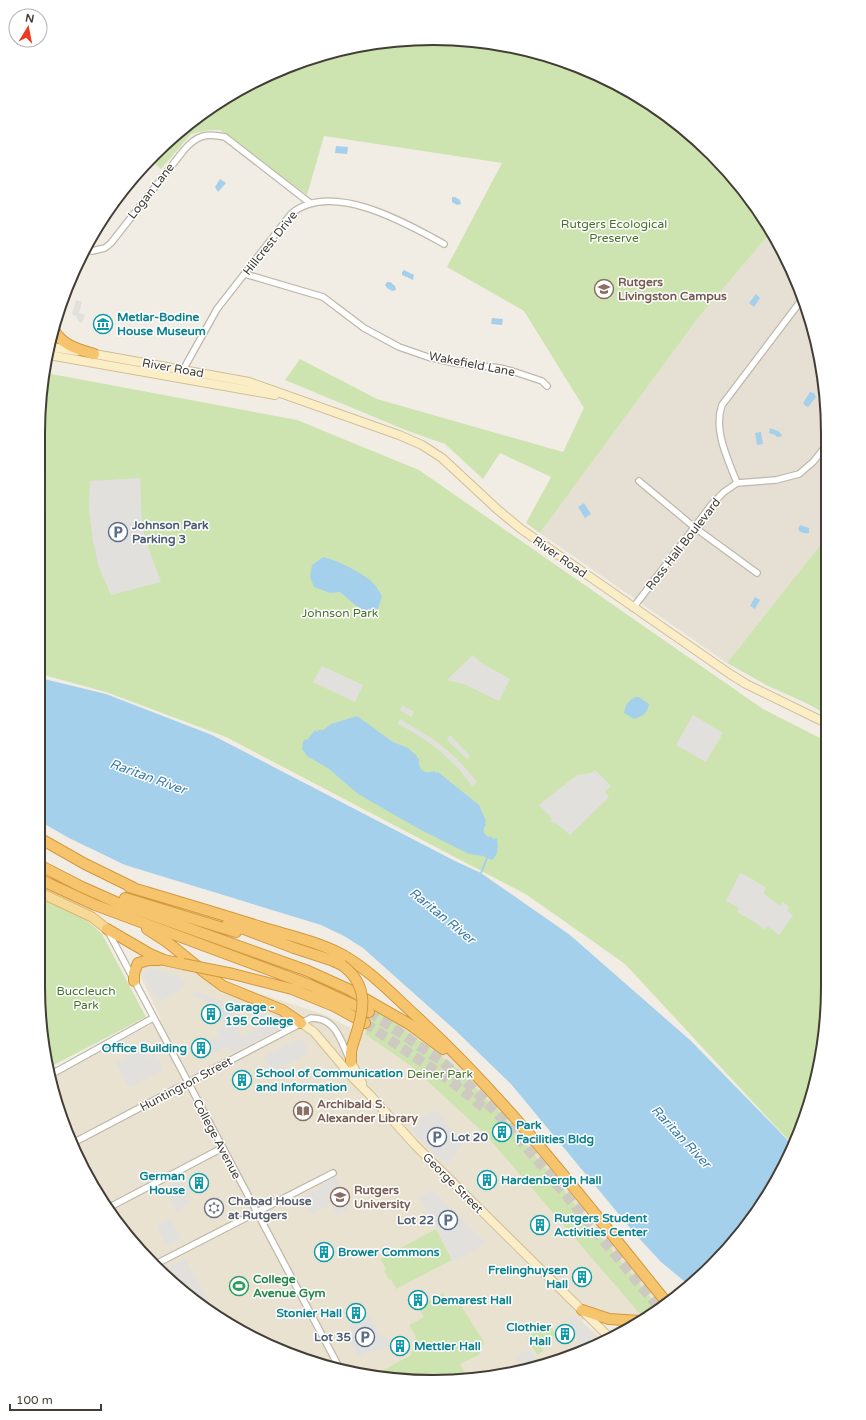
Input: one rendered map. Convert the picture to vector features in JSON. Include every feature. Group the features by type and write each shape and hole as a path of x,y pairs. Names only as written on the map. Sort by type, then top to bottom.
{"highway":[{"path":"57,336 65,344 94,354"},
{"path":"45,841 129,887 342,965 356,979 362,997 362,1016 352,1047 351,1062"},
{"path":"45,868 128,899 201,922 294,948"},
{"path":"45,869 82,888 118,903 308,971 348,989 408,1024 452,1055 484,1083"},
{"path":"45,882 64,892 123,915 310,984 369,1012"},
{"path":"129,887 312,942 357,964 374,977 428,1026 484,1083 544,1152 664,1299"},
{"path":"123,915 158,935 223,986 282,1010 301,1023"},
{"path":"107,929 150,954 164,960 233,974 292,989 334,1006 365,1023"},
{"path":"134,981 134,973 138,963 149,960 164,960"},
{"path":"582,1310 604,1318 630,1321"}],"main road":[{"path":"45,895 92,917 107,929"}],"street":[{"name":"Logan Lane","path":"92,251 105,248 111,243 187,146 197,137 216,135 228,140 310,203"},
{"name":"Hillcrest Drive","path":"183,370 217,309 291,214 297,209 310,203 321,202 352,204 369,208 398,219 444,244"},
{"name":"Wakefield Lane","path":"245,274 317,294 364,328 399,347 455,363 500,368 512,371 542,381 547,386"},
{"path":"798,304 722,405 718,426 737,484 776,480 799,474 813,462 821,452"},
{"name":"River Road","path":"54,348 249,382 399,435 422,445 442,458 498,510 521,529 633,608 730,674 821,721"},
{"name":"River Road","path":"52,356 294,398"},
{"path":"639,481 694,527 757,573"},
{"name":"Ross Hall Boulevard","path":"633,608 712,504 724,492 737,484"},
{"name":"College Avenue","path":"107,929 337,1363"},
{"path":"54,1072 153,1018"},
{"name":"Huntington Street","path":"77,1141 311,1018 329,1022 336,1031 351,1062"},
{"name":"George Street","path":"301,1023 314,1032 353,1078 415,1145 606,1334"},
{"path":"351,1062 370,1095"},
{"path":"112,1206 222,1148"},
{"path":"160,1262 333,1173"}],"shaded area":[{"path":"767,236 781,261 800,308 814,357 818,382 821,433 821,544 727,663 540,533 698,318"},
{"path":"76,300 82,302 79,313 85,315 82,323 79,322 76,316 72,314"},
{"name":"Johnson Park Parking 3","path":"140,478 142,525 145,539 161,582 111,595 99,568 93,541 89,511 90,481"},
{"path":"473,655 481,663 510,679 499,701 464,684 447,680"},
{"path":"322,666 363,685 355,702 313,682"},
{"path":"402,705 414,712 411,717 400,710"},
{"path":"693,715 723,733 706,762 676,745"},
{"path":"400,719 433,739 443,747 458,760 477,782 472,786 459,769 438,749 398,724"},
{"path":"450,735 470,756 467,759 447,740"},
{"path":"595,770 611,786 605,792 609,797 570,835 556,823 554,824 551,821 552,818 539,805 577,775 592,773"},
{"path":"740,873 766,888 763,893 780,906 783,902 789,907 787,911 793,915 779,935 768,926 764,930 755,922 737,912 739,908 726,901"},
{"name":"Rutgers University","path":"161,962 323,1014 362,1034 372,1001 448,1053 500,1103 664,1299 637,1317 598,1313 582,1321 600,1337 558,1354 509,1368 484,1372 433,1375 382,1372 333,1362 308,1354 261,1335 217,1310 177,1279 141,1243 110,1203 85,1159 66,1112 55,1076 161,1019 137,969 142,964"},
{"path":"148,969 174,974 187,981 179,991 159,1002 143,976"},
{"path":"197,992 225,1004 218,1008 193,995"},
{"path":"228,1005 236,1019 234,1021 242,1037 270,1023 279,1026 280,1029 229,1054 226,1047 214,1053 208,1041 219,1036 216,1030 224,1025 216,1011"},
{"path":"301,1038 309,1053 272,1073 263,1057"},
{"path":"143,1050 147,1058 155,1054 164,1069 129,1088 116,1063"},
{"name":"Lot 20","path":"436,1110 463,1144 446,1165 411,1130 419,1124 417,1120"},
{"path":"335,1176 352,1207 337,1216 331,1204 311,1215 302,1197 322,1187 320,1184"},
{"path":"182,1178 190,1194 185,1196 189,1204 176,1212 165,1187"},
{"name":"Lot 22","path":"432,1190 486,1243 454,1262 420,1197"},
{"path":"170,1218 181,1239 167,1246 156,1225"},
{"path":"185,1258 207,1298 203,1300 177,1279 166,1268"},
{"name":"Lot 35","path":"370,1316 382,1337 385,1336 391,1345 379,1351 377,1349 358,1358 348,1338 351,1330 349,1327"},
{"path":"574,1316 596,1339 572,1349 579,1343 568,1319"},
{"path":"530,1349 537,1361 520,1365 515,1357"}],"green space":[{"name":"Rutgers Ecological Preserve","path":"433,45 484,48 509,52 558,66 605,85 649,110 689,141 725,177 756,217 767,236 698,318 540,533 526,523 551,477 500,453 483,479 445,444 408,431 285,380 300,359 377,399 563,452 584,408 524,311 447,267 502,163 324,136 307,195 220,130 209,130 191,134 161,169 154,164 177,141 217,110 261,85 308,66 357,52 382,48"},
{"name":"Johnson Park","path":"49,374 297,420 419,470 763,709 821,738 821,987 818,1038 808,1087 789,1140 625,964 527,895 226,737 106,692 45,675 45,433"},
{"path":"821,544 821,711 766,685 727,663"},
{"name":"Buccleuch Park","path":"45,899 81,917 102,934 146,1017 53,1066 48,1038 46,1012"},
{"name":"Deiner Park","path":"374,1007 453,1065 498,1110 656,1304 640,1314 486,1135 411,1066 365,1034"},
{"path":"436,1229 452,1260 396,1289 391,1279 389,1280 384,1271 386,1269 380,1259"},
{"path":"443,1293 448,1304 457,1299 484,1342 479,1355 460,1364 465,1373 433,1375 383,1372 411,1355 416,1337 409,1325 424,1317 418,1307"},
{"path":"550,1324 556,1335 551,1338 550,1342 542,1341 541,1347 543,1351 537,1355 527,1337"}],"water":[{"path":"336,146 348,147 347,154 335,153"},
{"path":"220,179 226,183 218,192 215,187"},
{"path":"452,197 460,200 461,204 457,205 452,202"},
{"path":"404,270 414,275 413,280 402,275"},
{"path":"387,282 390,282 395,286 396,290 392,291 387,288 385,285"},
{"path":"756,294 760,298 754,307 749,303"},
{"path":"492,318 503,319 502,325 491,324"},
{"path":"810,392 814,393 816,397 808,407 803,403"},
{"path":"770,428 778,431 782,435 781,437 777,437 769,433"},
{"path":"761,432 763,444 757,445 755,433"},
{"path":"584,503 591,514 585,518 578,507"},
{"path":"800,525 809,528 809,533 800,531 798,529"},
{"path":"323,557 351,568 371,581 382,596 378,609 369,613 355,605 340,592 330,593 314,587 310,577 312,565"},
{"path":"755,597 760,600 755,609 750,606"},
{"name":"Raritan River","path":"45,679 106,694 212,735 481,873 570,935 690,1040 788,1141 781,1159 756,1203 741,1223 725,1243 685,1282 661,1262 636,1235 511,1084 455,1030 363,948 344,936 321,925 125,865 69,838 45,824"},
{"path":"635,697 639,697 649,704 644,714 634,719 624,713 627,704"},
{"path":"357,716 393,742 408,748 419,759 422,770 425,772 438,772 479,805 486,821 486,825 484,827 485,835 492,837 493,839 497,838 497,853 492,860 483,856 469,854 419,829 358,794 329,769 307,756 302,749 305,739 307,740 315,730 317,732 318,730 323,730 331,724"}],"waterway":[{"path":"481,873 487,858"}],"tunnel":[{"path":"369,1012 440,1060 468,1084 495,1111 656,1305"},
{"path":"365,1023 452,1082 484,1108"}],"place":[{"name":"Rutgers Livingston Campus","path":"604,289"},
{"name":"Metlar-Bodine House Museum","path":"103,324"},
{"name":"Johnson Park Parking 3","path":"118,532"},
{"name":"Garage - 195 College","path":"211,1014"},
{"name":"Office Building","path":"201,1048"},
{"name":"School of Communication and Information","path":"242,1080"},
{"name":"Archibald S. Alexander Library","path":"303,1111"},
{"name":"Park Facilities Bldg","path":"502,1132"},
{"name":"Lot 20","path":"437,1137"},
{"name":"Hardenbergh Hall","path":"487,1180"},
{"name":"German House","path":"199,1183"},
{"name":"Rutgers University","path":"340,1197"},
{"name":"Chabad House at Rutgers","path":"214,1208"},
{"name":"Lot 22","path":"448,1220"},
{"name":"Rutgers Student Activities Center","path":"540,1225"},
{"name":"Brower Commons","path":"324,1252"},
{"name":"Frelinghuysen Hall","path":"582,1277"},
{"name":"College Avenue Gym","path":"239,1286"},
{"name":"Demarest Hall","path":"418,1300"},
{"name":"Stonier Hall","path":"356,1313"},
{"name":"Clothier Hall","path":"565,1334"},
{"name":"Lot 35","path":"365,1337"},
{"name":"Mettler Hall","path":"400,1346"}]}
